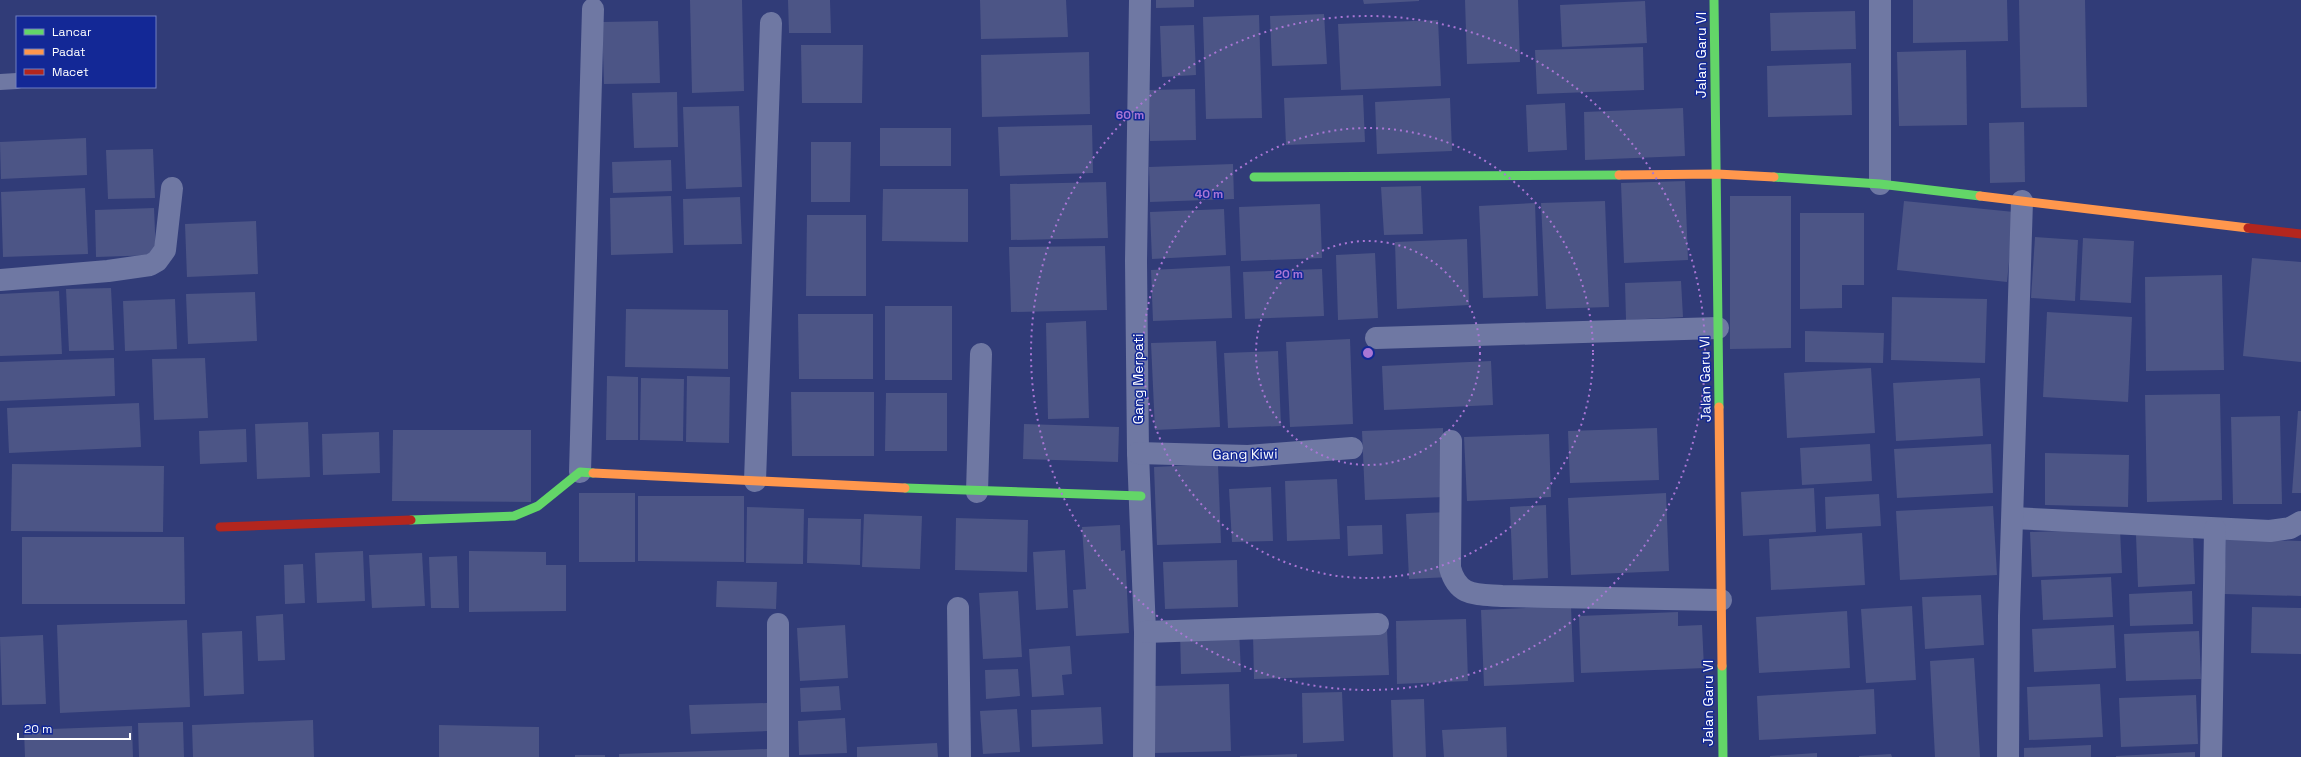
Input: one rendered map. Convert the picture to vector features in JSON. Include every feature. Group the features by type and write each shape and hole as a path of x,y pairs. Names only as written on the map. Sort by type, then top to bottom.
{"street":[{"name":"Gang Merpati","path":"1140,0 1136,261 1138,453 1141,496 1145,632 1144,757"},
{"name":"Jalan Garu VI","path":"1714,0 1723,757"},
{"path":"1880,0 1880,184"},
{"path":"580,472 593,9"},
{"path":"755,481 771,22"},
{"path":"1254,177 1717,174 1880,184 2301,234"},
{"path":"0,280 108,271 150,265 157,261 165,250 172,188"},
{"path":"2008,757 2022,201"},
{"path":"1376,338 1718,328"},
{"path":"977,492 981,354"},
{"path":"1452,441 1450,568 1454,581 1461,589 1475,594 1502,596 1721,600"},
{"name":"Gang Kiwi","path":"1138,453 1248,456 1352,448"},
{"path":"220,527 514,516 538,506 580,472 977,492 1141,496"},
{"path":"2013,518 2215,529 2281,530 2290,528 2301,522"},
{"path":"2211,757 2215,529"},
{"path":"958,608 960,757"},
{"path":"778,624 778,757"},
{"path":"1145,632 1378,624"}],"lane":[{"path":"0,82 16,81"}],"building":[{"path":"690,0 742,0 744,91 692,93"},
{"path":"788,0 830,0 831,33 789,33"},
{"path":"980,0 1066,0 1068,37 981,39"},
{"path":"1156,0 1194,0 1194,7 1156,8"},
{"path":"1363,0 1419,0 1419,1 1364,4"},
{"path":"1465,0 1518,0 1520,62 1467,64"},
{"path":"1913,0 2007,0 2008,41 1913,43"},
{"path":"2019,0 2085,0 2087,107 2021,108"},
{"path":"1645,1 1647,43 1562,47 1560,5"},
{"path":"1855,11 1856,49 1771,51 1770,13"},
{"path":"1324,14 1327,64 1272,66 1270,16"},
{"path":"1259,15 1262,118 1206,119 1203,17"},
{"path":"1438,20 1441,86 1341,90 1338,24"},
{"path":"658,21 660,83 604,84 602,22"},
{"path":"1194,25 1196,75 1162,77 1160,26"},
{"path":"801,45 863,45 862,103 802,103"},
{"path":"1643,47 1644,90 1537,94 1535,50"},
{"path":"1966,50 1967,125 1899,126 1897,52"},
{"path":"1089,52 1090,114 982,117 981,55"},
{"path":"1851,63 1852,115 1768,117 1767,66"},
{"path":"1195,89 1196,140 1150,141 1148,90"},
{"path":"677,92 678,147 634,148 632,93"},
{"path":"1363,95 1365,142 1286,145 1284,98"},
{"path":"1450,98 1452,151 1377,154 1375,102"},
{"path":"1565,103 1567,150 1528,152 1526,105"},
{"path":"739,106 742,187 686,189 683,107"},
{"path":"1683,108 1685,156 1585,160 1584,112"},
{"path":"2024,122 2025,182 1990,183 1989,123"},
{"path":"1092,125 1093,173 1000,176 998,127"},
{"path":"880,128 951,128 951,166 880,166"},
{"path":"86,138 87,175 1,179 0,142"},
{"path":"811,142 851,142 850,202 811,202"},
{"path":"153,149 155,198 108,199 106,150"},
{"path":"671,160 672,191 613,193 612,162"},
{"path":"1233,164 1234,199 1150,202 1149,167"},
{"path":"1685,181 1688,260 1624,263 1621,183"},
{"path":"1106,182 1108,238 1011,240 1010,184"},
{"path":"1421,186 1423,234 1384,235 1381,187"},
{"path":"85,188 88,254 3,257 1,192"},
{"path":"883,189 968,189 968,242 882,241"},
{"path":"671,196 673,253 611,255 610,198"},
{"path":"1730,196 1791,196 1791,348 1730,349"},
{"path":"740,197 742,244 684,245 683,199"},
{"path":"1605,201 1609,307 1546,309 1541,203"},
{"path":"1904,201 2014,212 2007,282 1897,270"},
{"path":"1535,203 1538,296 1483,298 1479,206"},
{"path":"1320,204 1322,258 1241,261 1239,207"},
{"path":"154,208 156,255 96,257 95,210"},
{"path":"1224,209 1226,255 1152,259 1150,212"},
{"path":"1800,213 1864,213 1864,285 1842,285 1842,308 1800,309"},
{"path":"807,215 866,215 866,296 806,296"},
{"path":"256,221 258,274 187,277 185,224"},
{"path":"2035,237 2078,240 2075,301 2031,298"},
{"path":"2083,238 2134,241 2131,303 2080,300"},
{"path":"1467,239 1469,305 1397,309 1395,242"},
{"path":"1105,246 1107,310 1011,312 1009,247"},
{"path":"1375,253 1378,318 1338,320 1336,255"},
{"path":"2252,258 2301,262 2301,362 2243,356"},
{"path":"1230,266 1232,318 1153,321 1151,270"},
{"path":"1322,269 1324,316 1245,319 1243,272"},
{"path":"2222,275 2224,370 2146,371 2145,277"},
{"path":"1681,281 1683,317 1626,320 1625,283"},
{"path":"111,288 114,350 69,351 66,289"},
{"path":"59,291 62,354 0,356 0,294"},
{"path":"255,292 257,341 188,344 186,294"},
{"path":"1892,297 1987,299 1985,363 1891,360"},
{"path":"175,299 177,349 125,351 123,301"},
{"path":"885,306 952,306 952,380 885,380"},
{"path":"626,309 728,310 728,369 625,367"},
{"path":"2047,312 2132,317 2128,402 2043,397"},
{"path":"798,314 873,314 873,379 799,379"},
{"path":"1086,321 1089,418 1048,419 1046,323"},
{"path":"1805,331 1884,333 1883,363 1805,362"},
{"path":"1350,339 1353,424 1290,427 1286,342"},
{"path":"1216,341 1220,427 1155,430 1151,343"},
{"path":"1278,351 1281,426 1228,428 1224,353"},
{"path":"114,358 115,396 0,401 0,362"},
{"path":"205,358 208,418 154,420 152,359"},
{"path":"1491,361 1493,405 1384,410 1382,366"},
{"path":"1871,368 1875,433 1787,438 1784,373"},
{"path":"607,376 638,377 638,440 606,440"},
{"path":"687,376 730,377 729,443 686,442"},
{"path":"641,378 684,379 683,441 640,440"},
{"path":"1980,378 1983,436 1896,441 1893,383"},
{"path":"791,392 874,392 874,456 792,456"},
{"path":"886,393 947,393 947,451 885,451"},
{"path":"2220,394 2222,500 2147,502 2145,395"},
{"path":"139,403 141,447 9,453 7,408"},
{"path":"2298,411 2301,411 2301,493 2292,493"},
{"path":"2280,416 2282,504 2233,504 2231,417"},
{"path":"308,422 310,477 257,479 255,424"},
{"path":"1024,424 1119,427 1118,462 1023,459"},
{"path":"1443,428 1445,497 1365,500 1362,431"},
{"path":"1657,428 1659,480 1570,483 1568,431"},
{"path":"246,429 247,462 200,464 199,431"},
{"path":"393,430 531,430 531,502 392,501"},
{"path":"379,432 380,473 323,475 322,434"},
{"path":"1549,434 1551,497 1467,501 1464,437"},
{"path":"1870,444 1872,481 1802,485 1800,448"},
{"path":"1991,444 1993,493 1897,498 1894,449"},
{"path":"2045,453 2129,455 2128,507 2045,505"},
{"path":"12,464 164,466 163,532 11,531"},
{"path":"1218,464 1221,543 1157,545 1154,467"},
{"path":"1337,479 1340,539 1287,541 1285,481"},
{"path":"1271,487 1273,541 1232,542 1229,489"},
{"path":"1814,488 1816,532 1743,536 1741,492"},
{"path":"579,493 635,493 635,562 579,562"},
{"path":"1666,493 1669,571 1571,575 1568,498"},
{"path":"1879,494 1881,526 1826,529 1825,497"},
{"path":"638,496 744,496 744,562 638,561"},
{"path":"1546,505 1548,578 1513,580 1510,507"},
{"path":"1993,506 1997,575 1900,580 1896,511"},
{"path":"747,507 804,509 803,564 746,563"},
{"path":"1448,512 1450,577 1409,579 1406,514"},
{"path":"864,514 922,516 920,569 862,567"},
{"path":"808,518 861,519 860,565 807,563"},
{"path":"956,518 1028,520 1027,572 955,570"},
{"path":"1120,525 1121,551 1125,550 1129,633 1076,636 1073,590 1086,589 1082,527"},
{"path":"1382,525 1383,554 1348,556 1347,526"},
{"path":"2120,529 2122,573 2032,577 2030,532"},
{"path":"1862,533 1865,585 1771,590 1769,539"},
{"path":"2193,533 2195,584 2138,587 2136,535"},
{"path":"22,537 184,537 185,604 22,604"},
{"path":"2226,539 2301,541 2301,596 2224,594"},
{"path":"1065,550 1068,608 1036,610 1033,552"},
{"path":"363,551 365,601 317,603 315,553"},
{"path":"469,551 546,552 546,565 566,565 566,611 469,612"},
{"path":"422,553 425,606 372,608 369,555"},
{"path":"457,556 459,608 431,608 429,557"},
{"path":"1237,560 1238,607 1165,609 1163,562"},
{"path":"303,564 305,603 285,604 284,565"},
{"path":"2111,577 2113,617 2043,620 2041,580"},
{"path":"717,581 777,582 776,609 716,607"},
{"path":"1018,591 1022,657 983,659 979,593"},
{"path":"2192,591 2193,624 2130,626 2129,594"},
{"path":"1981,595 1984,645 1925,649 1922,597"},
{"path":"1571,606 1574,682 1484,686 1481,610"},
{"path":"1912,606 1916,680 1866,683 1861,609"},
{"path":"2252,607 2301,608 2301,654 2251,653"},
{"path":"1847,611 1850,668 1759,673 1756,617"},
{"path":"1678,612 1678,626 1702,625 1704,668 1581,673 1579,616"},
{"path":"283,614 285,660 258,661 256,616"},
{"path":"1466,619 1468,681 1397,684 1396,621"},
{"path":"187,620 190,707 60,713 57,625"},
{"path":"845,625 848,678 800,681 797,628"},
{"path":"2114,625 2116,668 2034,672 2032,629"},
{"path":"1387,629 1389,675 1254,679 1253,633"},
{"path":"1239,630 1241,672 1181,674 1180,631"},
{"path":"242,631 244,694 204,696 202,633"},
{"path":"2199,631 2201,679 2126,681 2124,634"},
{"path":"43,635 46,704 2,705 0,637"},
{"path":"1070,646 1072,674 1062,675 1064,695 1032,697 1029,649"},
{"path":"1974,658 1980,757 1935,757 1930,661"},
{"path":"1018,669 1020,696 986,699 985,670"},
{"path":"1229,684 1231,751 1154,753 1152,686"},
{"path":"2100,684 2103,737 2029,740 2027,687"},
{"path":"839,686 841,710 801,712 800,688"},
{"path":"1874,689 1876,734 1759,740 1757,696"},
{"path":"1342,692 1344,741 1303,743 1302,693"},
{"path":"2196,695 2198,744 2121,747 2119,698"},
{"path":"1424,699 1426,757 1393,757 1391,700"},
{"path":"767,703 768,731 691,734 689,705"},
{"path":"1101,707 1103,744 1032,747 1031,710"},
{"path":"1017,709 1020,752 983,754 980,711"},
{"path":"845,718 847,753 799,755 798,721"},
{"path":"313,720 314,757 193,757 192,725"},
{"path":"183,722 184,757 139,757 138,723"},
{"path":"439,725 539,727 539,757 439,757"},
{"path":"132,726 133,757 25,757 24,730"},
{"path":"1506,727 1507,757 1444,757 1442,730"},
{"path":"937,743 938,757 857,757 857,747"},
{"path":"2091,745 2091,757 2024,757 2024,748"},
{"path":"767,749 767,757 619,757 619,754"},
{"path":"2195,752 2195,757 2116,757 2116,756"},
{"path":"1817,753 1817,757 1770,757 1770,756"},
{"path":"1297,754 1297,757 1240,757 1240,756"},
{"path":"1891,754 1892,757 1859,757 1859,756"},
{"path":"575,755 605,755 605,757 575,757"}],"traffic: fast":[{"path":"1714,0 1719,407"},
{"path":"1254,177 1619,175"},
{"path":"1774,177 1880,184 1980,196"},
{"path":"411,520 514,516 538,506 580,472 593,473"},
{"path":"905,488 1141,496"},
{"path":"1722,666 1723,757"}],"traffic: slow":[{"path":"1619,175 1717,174 1774,177"},
{"path":"1980,196 2248,228"},
{"path":"1719,407 1722,666"},
{"path":"593,473 905,488"}],"traffic: jam":[{"path":"2248,228 2301,234"},
{"path":"220,527 411,520"}]}
